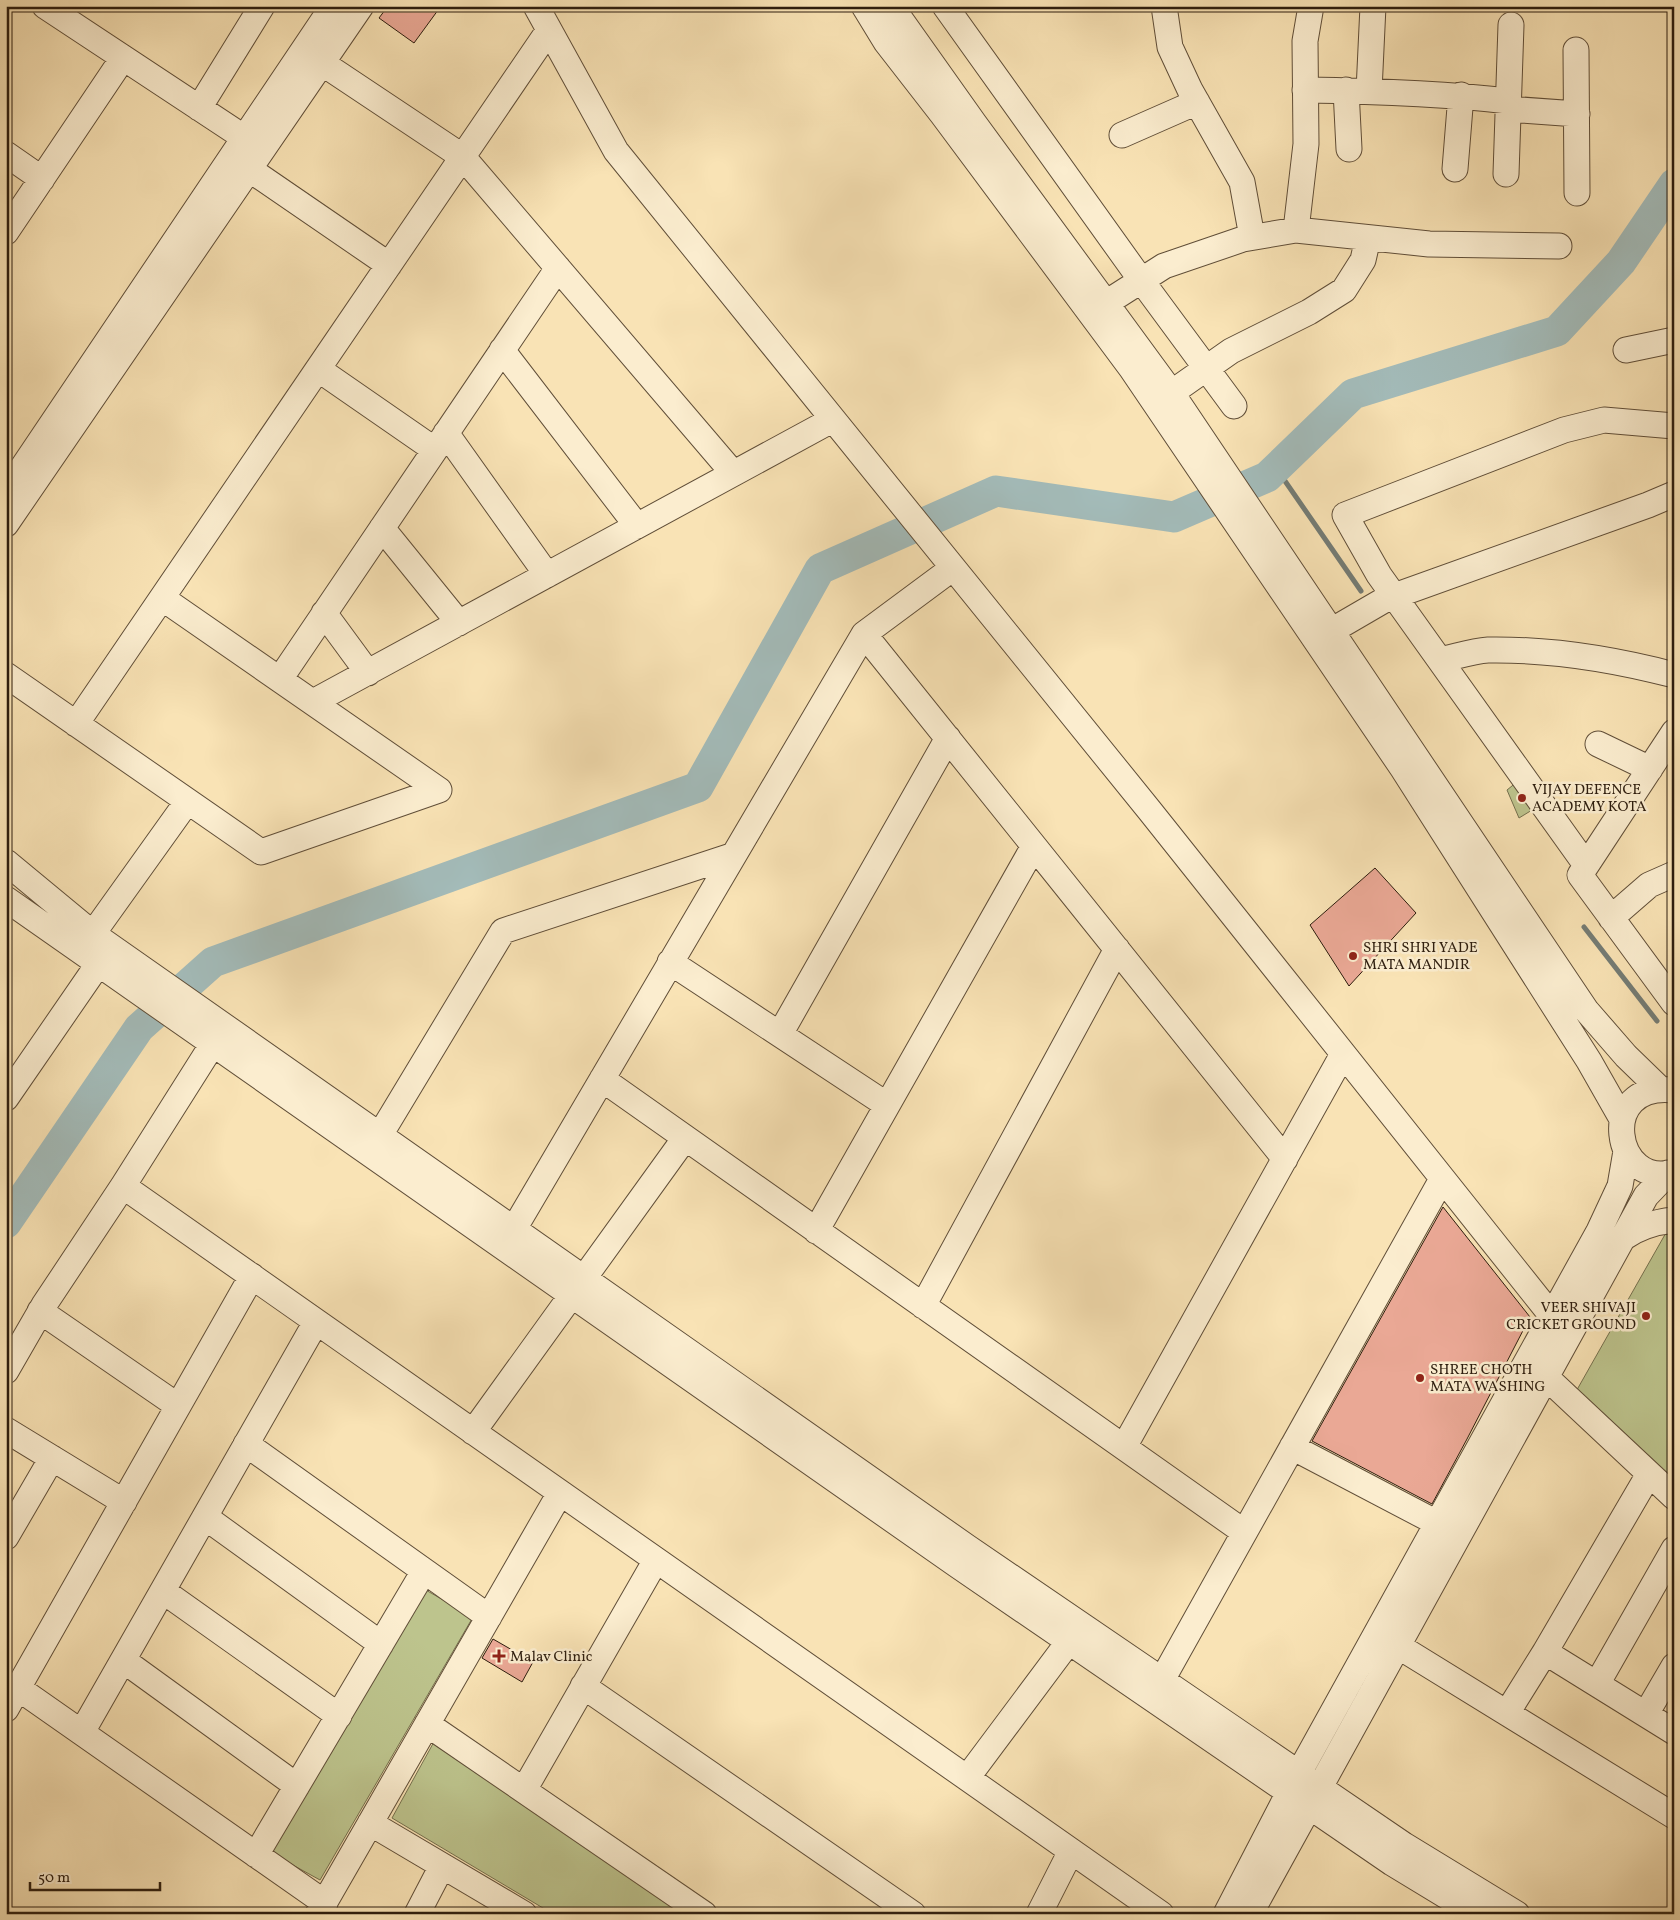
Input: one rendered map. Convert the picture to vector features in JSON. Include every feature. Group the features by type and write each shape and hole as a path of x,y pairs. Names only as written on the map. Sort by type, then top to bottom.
{"street":[{"path":"45,6 73,14 124,58 199,108 389,265"},
{"path":"199,108 262,6"},
{"path":"6,524 252,152 333,6"},
{"path":"6,492 252,152 322,63 361,6"},
{"path":"536,6 616,151 1150,812 1552,1316"},
{"path":"864,6 886,42 942,114 1125,360 1163,398"},
{"path":"891,6 1106,303 1163,398 1261,544 1404,769 1588,1061 1622,1119"},
{"path":"945,6 1141,280 1234,406"},
{"path":"1164,6 1170,47 1197,102 1242,182 1252,237"},
{"path":"1296,230 1306,144 1305,41 1311,6"},
{"path":"1349,149 1374,6"},
{"path":"1506,174 1511,25"},
{"path":"76,724 549,30"},
{"path":"1576,50 1577,193"},
{"path":"6,232 124,58"},
{"path":"322,63 463,157 734,473"},
{"path":"1305,90 1461,95 1508,105 1577,114"},
{"path":"1455,169 1461,95"},
{"path":"1122,135 1197,102"},
{"path":"6,154 42,179"},
{"path":"1106,303 1164,266 1252,237 1296,230 1429,244 1559,246"},
{"path":"1163,398 1231,351 1309,312 1344,290 1363,260 1368,238"},
{"path":"280,679 558,268"},
{"path":"1626,350 1674,340"},
{"path":"502,350 637,526"},
{"path":"318,369 440,441 546,575"},
{"path":"313,702 832,420"},
{"path":"1586,865 1379,575 1344,515 1564,430 1604,420 1674,426"},
{"path":"1331,631 1386,600 1674,494"},
{"path":"382,528 459,623"},
{"path":"1261,544 1331,631 1586,1010 1626,1056 1666,1089"},
{"path":"514,1228 864,634 949,564"},
{"path":"6,675 261,852 439,790 162,598"},
{"path":"324,613 368,673"},
{"path":"864,634 1285,1159"},
{"path":"1440,660 1487,650 1572,654 1644,667 1674,675"},
{"path":"1674,732 1580,875 1674,1003"},
{"path":"780,1034 948,738"},
{"path":"1598,744 1650,769"},
{"path":"6,1098 102,953 187,802"},
{"path":"816,1231 1034,846"},
{"path":"380,1135 503,931 734,855"},
{"path":"6,862 102,953"},
{"path":"1611,918 1649,885 1674,874"},
{"path":"6,899 102,953 578,1287 967,1547 1075,1633 1314,1797 1404,1845 1447,1896 1476,1914"},
{"path":"923,1306 1117,949"},
{"path":"670,962 887,1105"},
{"path":"214,1032 380,1135 514,1228 578,1287"},
{"path":"6,1371 40,1311 124,1186 214,1032"},
{"path":"1124,1448 1343,1054"},
{"path":"602,1079 1244,1532"},
{"path":"1666,1089 1643,1093 1630,1104 1622,1119 1621,1135 1626,1151 1636,1164 1652,1172 1671,1172"},
{"path":"473,1432 685,1138"},
{"path":"1226,1914 1294,1783 1599,1231 1620,1186 1626,1151"},
{"path":"1250,1914 1646,1196 1671,1172"},
{"path":"1162,1680 1442,1179"},
{"path":"124,1186 1161,1914"},
{"path":"1623,1238 1650,1224 1674,1220"},
{"path":"6,1709 252,1276"},
{"path":"40,1311 178,1406"},
{"path":"82,1732 316,1322"},
{"path":"1546,1377 1674,1497"},
{"path":"6,1430 124,1502"},
{"path":"246,1444 489,1617"},
{"path":"1292,1447 1437,1523"},
{"path":"6,1537 52,1458"},
{"path":"1507,1713 1545,1652 1649,1474"},
{"path":"18,1688 256,1855 322,1908 560,1493"},
{"path":"205,1517 381,1644"},
{"path":"1597,1684 1674,1549"},
{"path":"524,1790 656,1560"},
{"path":"256,1855 424,1571"},
{"path":"163,1591 339,1716"},
{"path":"1075,1633 1162,1680 1294,1783"},
{"path":"967,1778 1075,1633"},
{"path":"1398,1646 1674,1816"},
{"path":"1545,1652 1674,1732"},
{"path":"123,1660 297,1786"},
{"path":"1646,1714 1674,1666"},
{"path":"583,1686 913,1914"},
{"path":"427,1724 704,1914"},
{"path":"370,1824 515,1912"},
{"path":"1039,1914 1071,1851"},
{"path":"417,1914 442,1866"},
{"path":"1447,1896 1517,1914"}],"green space":[{"name":"VIJAY DEFENCE ACADEMY KOTA","path":"1523,777 1537,807 1519,818 1507,790"},
{"name":"VEER SHIVAJI CRICKET GROUND","path":"1667,1231 1674,1237 1674,1487 1574,1395"},
{"path":"424,1589 473,1617 320,1880 271,1853"},
{"path":"435,1740 687,1914 553,1914 392,1818"}],"building":[{"path":"388,6 441,6 414,43 379,18"},
{"name":"SHRI SHRI YADE MATA MANDIR","path":"1375,868 1416,913 1349,986 1310,925"},
{"name":"SHREE CHOTH MATA WASHING","path":"1443,1207 1530,1317 1432,1504 1312,1441"},
{"path":"493,1639 533,1662 522,1682 482,1658"}],"waterway":[{"path":"6,1223 139,1028 213,962 698,787 820,569 996,491 1174,517 1267,477 1353,394 1557,331 1621,262 1674,184"},
{"path":"1276,468 1361,591"},
{"path":"1584,927 1657,1021"}],"place":[{"name":"VIJAY DEFENCE ACADEMY KOTA","path":"1522,798"},
{"name":"SHRI SHRI YADE MATA MANDIR","path":"1353,956"},
{"name":"VEER SHIVAJI CRICKET GROUND","path":"1646,1316"},
{"name":"SHREE CHOTH MATA WASHING","path":"1420,1378"},
{"name":"Malav Clinic","path":"499,1656"}]}
